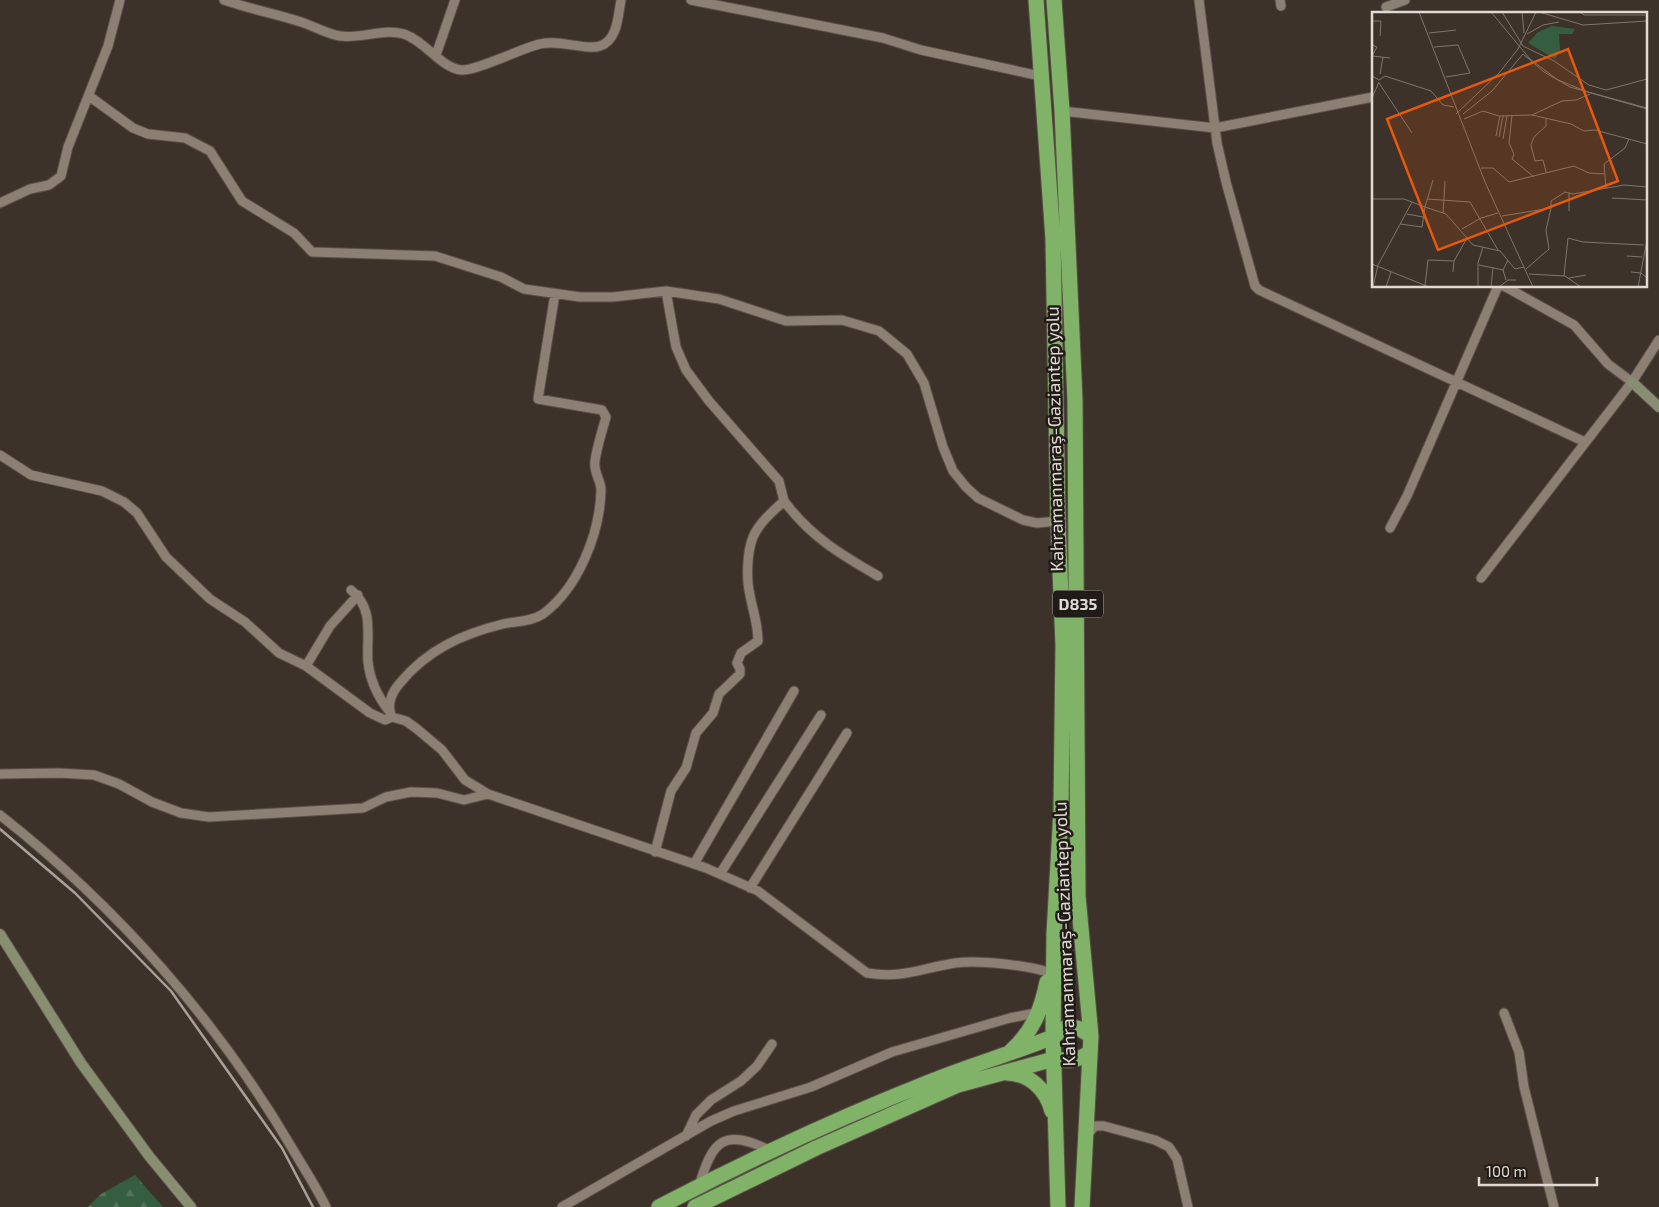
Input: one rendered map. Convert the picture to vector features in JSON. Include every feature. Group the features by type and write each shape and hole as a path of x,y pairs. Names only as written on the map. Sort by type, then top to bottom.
{"highway":[{"name":"Kahramanmaraş-Gaziantep yolu","path":"1036,0 1040,76 1054,239 1058,521 1063,694 1061,810 1054,934 1053,1037 1058,1207"},
{"name":"Kahramanmaraş-Gaziantep yolu","path":"1054,0 1062,111 1075,400 1078,896 1090,1036 1082,1207"},
{"path":"1008,1054 1024,1040 1040,1012 1054,934"},
{"path":"659,1207 771,1151 875,1104 934,1080 1053,1037 1069,1026 1080,1029 1090,1036"},
{"path":"695,1207 949,1088 1001,1072 1054,1059 1070,1061 1089,1053"},
{"path":"1001,1072 1018,1073 1032,1080 1043,1091 1050,1105 1055,1123"}],"street":[{"path":"0,203 30,189 49,185 61,176 68,147 108,46 120,0"},
{"path":"224,0 302,22 339,36 358,37 390,32 404,34 418,40 451,67 468,70 512,52 542,43 560,42 591,47 601,46 615,32 621,0"},
{"path":"436,55 455,0"},
{"path":"691,0 883,38 921,50 1040,76"},
{"path":"1199,0 1215,128 1226,182 1255,286 1259,290 1585,442"},
{"path":"1385,7 1405,0"},
{"path":"89,96 133,128 148,134 185,138 210,151 242,201 294,233 312,252 435,256 501,277 524,289 555,294 613,297 666,291 719,299 786,321 842,320 879,331 907,354 924,383 943,448 953,471 966,487 978,498 1023,520 1037,523 1058,521"},
{"path":"1062,111 1215,128 1372,97"},
{"path":"1390,528 1407,496 1497,288"},
{"path":"1508,288 1574,325 1608,364 1659,406"},
{"path":"666,291 676,347 686,370 715,409 779,481 784,501 802,524 834,551 878,576"},
{"path":"0,455 30,475 102,490 124,502 137,513 166,557 210,598 245,622 279,653 306,666 370,713 386,720 390,714 392,693 415,665 445,643 462,636 500,625 525,621 541,615 565,593 584,558 596,526 601,488 594,462 606,417 602,410 538,399 555,294"},
{"path":"1481,578 1632,382 1659,340"},
{"path":"654,852 671,791 686,768 696,733 713,713 719,694 740,674 737,663 741,653 758,641 758,622 749,594 749,561 753,536 769,515 784,501"},
{"path":"306,666 330,626 355,593 368,615 368,662 378,697 390,714 406,720 442,750 465,780 488,794 654,852 694,864 758,891 867,973 886,976 923,972 955,963 978,963 1048,972"},
{"path":"694,864 794,691"},
{"path":"720,874 821,715"},
{"path":"750,888 847,733"},
{"path":"0,774 59,773 94,776 119,784 152,802 181,813 209,817 363,808 386,798 411,792 437,793 464,800 488,794"},
{"path":"0,815 99,901 154,959 204,1018 264,1100 326,1207"},
{"path":"0,934 81,1063 148,1156 191,1207"},
{"path":"562,1207 686,1136 734,1111 811,1087 892,1052 1010,1018 1040,1012"},
{"path":"1504,1013 1519,1052 1524,1087 1554,1207"},
{"path":"686,1136 696,1115 711,1100 740,1081 757,1066 772,1044"},
{"path":"1087,1100 1091,1112 1104,1126"},
{"path":"1085,1139 1090,1129 1095,1126 1104,1126 1155,1140 1169,1147 1177,1159 1188,1207"},
{"path":"699,1186 714,1148 726,1140 747,1140 771,1151"}],"green space":[{"path":"135,1175 163,1207 88,1207 101,1194"}],"railway":[{"path":"0,829 75,893 171,991 282,1148 313,1207"}]}
